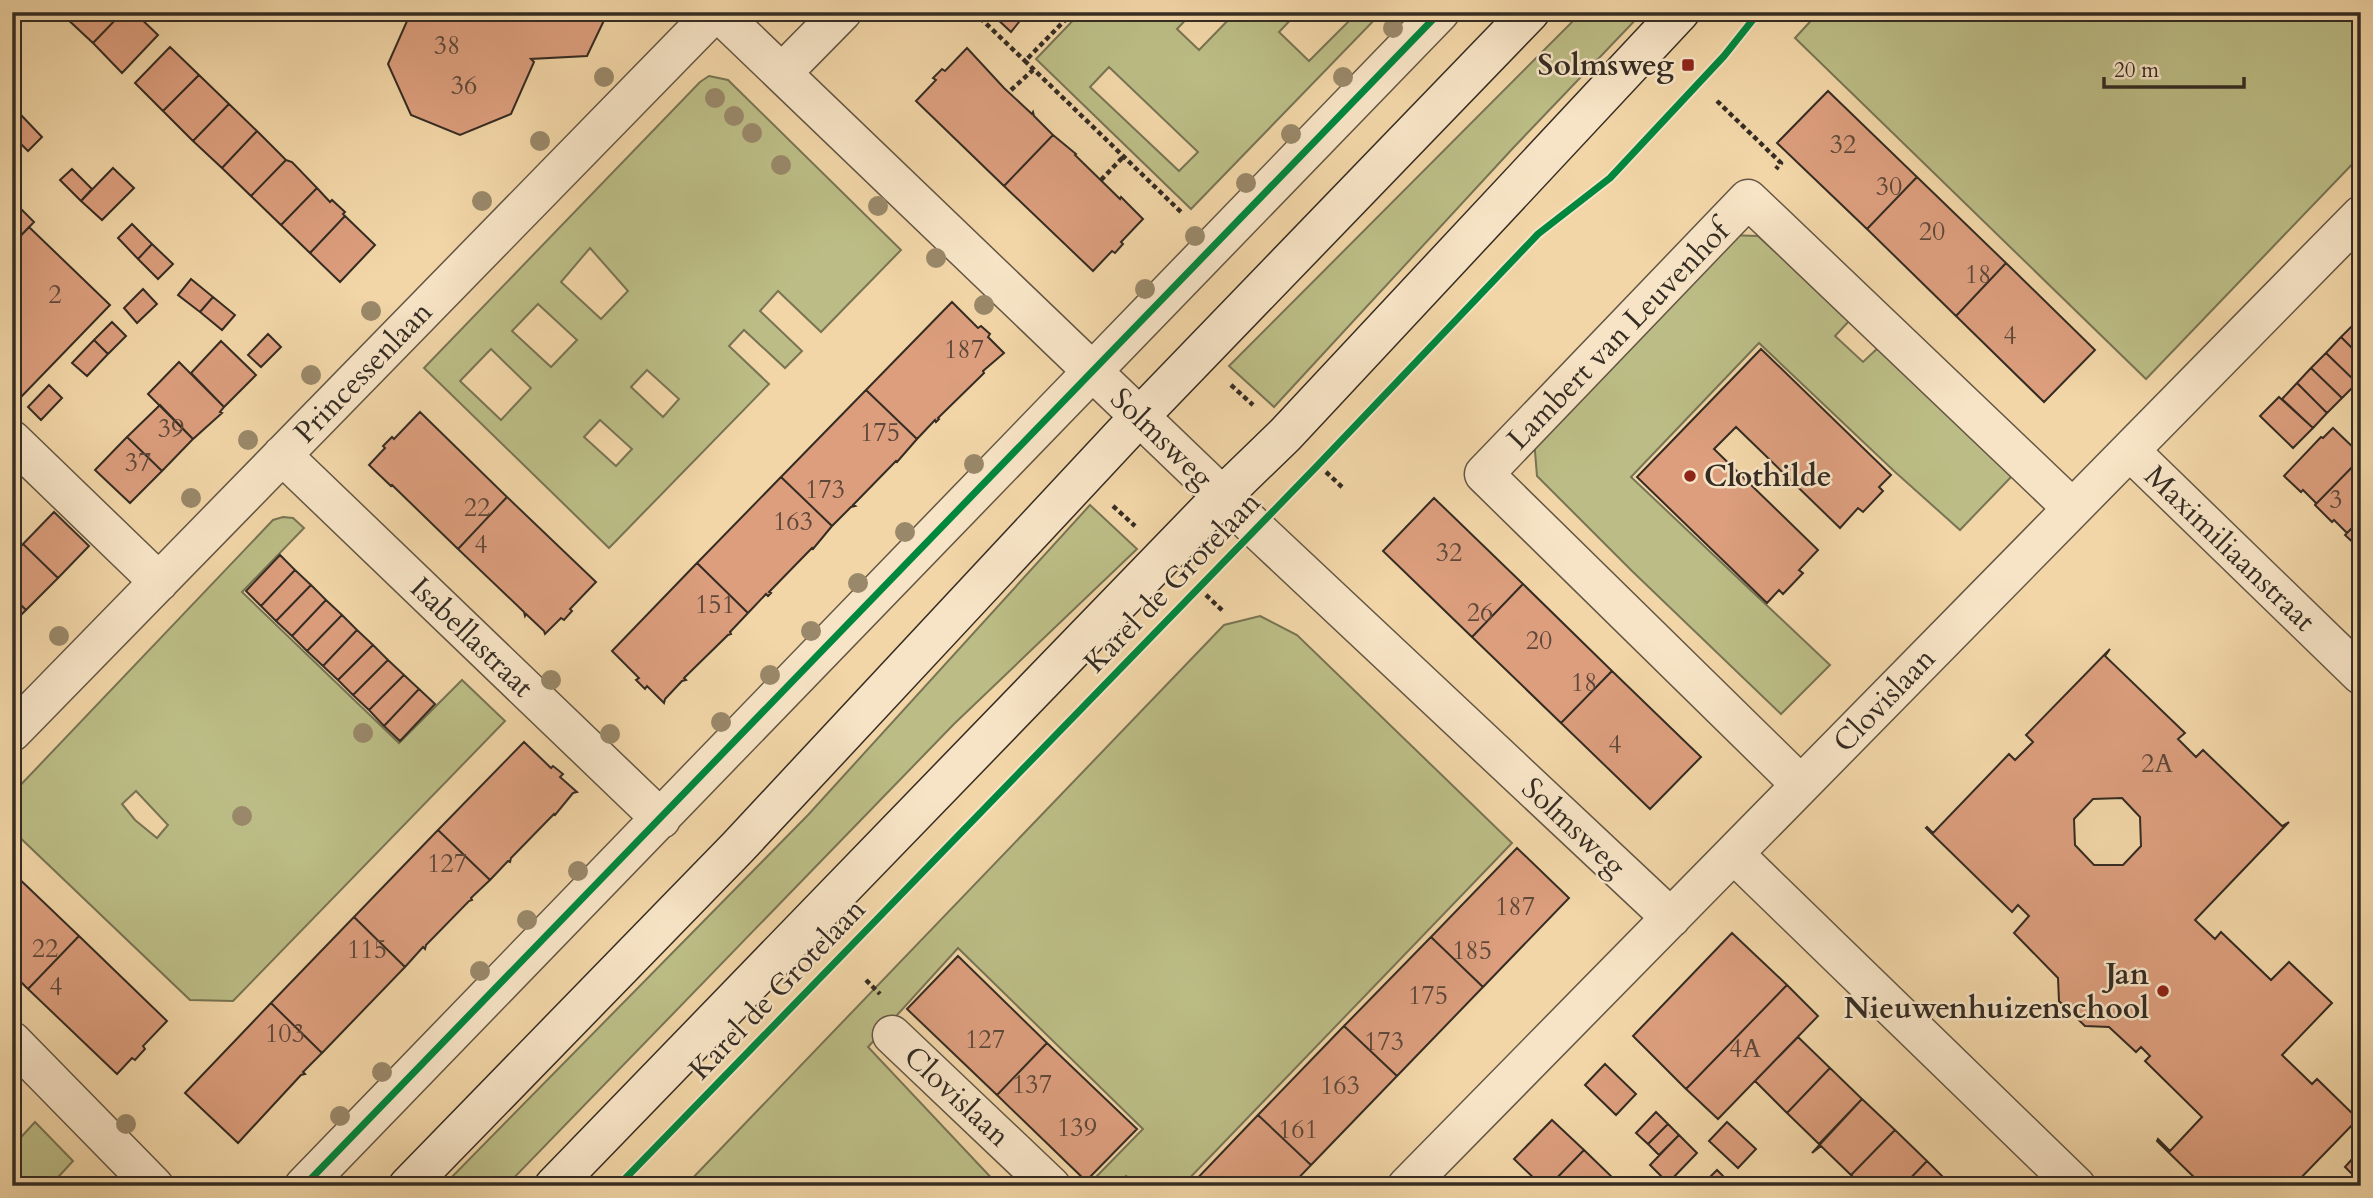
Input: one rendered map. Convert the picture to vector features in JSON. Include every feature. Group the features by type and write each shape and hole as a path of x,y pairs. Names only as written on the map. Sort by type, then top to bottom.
{"street":[{"name":"Solmsweg","path":"716,12 1222,496 1671,918"},
{"name":"Princessenlaan","path":"12,732 716,12"},
{"path":"782,73 842,12"},
{"path":"304,1186 1440,12"},
{"path":"408,1186 738,847 1139,416 1530,12"},
{"name":"Karel de Grotelaan","path":"554,1186 1222,496 1285,435 1680,12"},
{"name":"Lambert van Leuvenhof","path":"1801,785 1484,474 1748,199 2073,508"},
{"name":"Clovislaan","path":"1419,1182 1671,918 2361,215"},
{"path":"12,440 159,582"},
{"name":"Maximiliaanstraat","path":"2130,451 2361,675"},
{"name":"Isabellastraat","path":"282,455 661,819"},
{"path":"1734,854 2076,1186"},
{"name":"Clovislaan","path":"892,1035 1051,1186"},
{"path":"12,1041 154,1186"}],"path":[{"path":"974,12 1191,222"},
{"path":"1025,61 1073,12"},
{"path":"1011,90 1033,70"},
{"path":"1717,101 1782,163 1748,199"},
{"path":"1101,180 1123,157"},
{"path":"1228,381 1257,408"},
{"path":"1326,472 1342,487"},
{"path":"1110,502 1138,530"},
{"path":"1206,595 1224,612"}],"green space":[{"path":"1081,12 1193,12 1177,29 1199,50 1236,12 1298,12 1279,32 1309,61 1358,12 1382,12 1191,209 1036,59","holes":["1109,67 1198,152 1179,171 1090,87"]},
{"path":"1582,12 1643,12 1514,147 1274,407 1229,366"},
{"path":"1819,12 2361,12 2361,155 2146,379 1795,38"},
{"path":"709,76 728,80 901,250 821,332 778,291 760,311 802,351 785,368 744,330 729,346 769,384 609,548 424,368 700,82","holes":["590,248 628,291 601,319 561,282","538,304 577,340 551,367 512,331","491,349 531,388 501,420 460,381","647,370 679,399 663,417 631,387","600,420 632,449 616,466 584,437"]},
{"path":"1728,235 1758,236 1850,320 1835,336 1863,362 1879,347 2013,475 1960,530 1759,343 1631,477 1830,665 1781,714 1537,476 1534,439"},
{"path":"1090,505 1137,549 954,724 506,1186 443,1186 808,815"},
{"path":"293,518 304,528 242,592 399,743 462,680 505,721 233,1001 190,1000 12,830 12,794 273,520","holes":["136,791 168,825 157,838 135,820 122,804"]},
{"path":"1260,616 1297,635 1512,843 1182,1186 1139,1186 1126,1176 1118,1186 1095,1186 1091,1182 1143,1129 958,948 868,1047 999,1186 685,1186 1224,625"},
{"path":"35,1122 73,1161 50,1186 12,1186 12,1147"}],"building":[{"path":"65,12 123,12 93,43 63,15"},
{"path":"123,12 134,12 158,35 122,73 93,43"},
{"path":"411,12 608,12 587,56 531,59 534,62 511,114 460,135 411,115 388,64"},
{"path":"986,12 1027,12 1011,32"},
{"path":"170,47 199,75 163,111 135,83"},
{"path":"967,48 1053,135 1004,186 916,101 936,80 933,78 942,69 945,71"},
{"path":"199,75 229,104 193,141 163,111"},
{"path":"1828,91 1917,177 1867,229 1777,143"},
{"path":"229,104 257,131 222,168 193,141"},
{"path":"12,107 22,116 12,126"},
{"path":"22,116 42,137 28,151 12,135 12,126"},
{"path":"257,131 286,160 251,196 222,168"},
{"path":"1053,135 1143,219 1121,242 1123,244 1115,253 1112,251 1093,271 1004,186"},
{"path":"286,160 292,162 317,188 281,225 251,196"},
{"path":"113,168 134,188 102,220 81,201"},
{"path":"72,169 92,189 81,201 60,180"},
{"path":"1917,177 2006,263 1956,316 1867,229"},
{"path":"317,188 330,202 332,200 345,212 345,216 310,253 281,225"},
{"path":"12,200 34,222 12,245"},
{"path":"345,216 375,245 340,282 310,253"},
{"path":"132,224 152,244 138,259 118,238"},
{"path":"29,227 110,305 21,397 12,388 12,245"},
{"path":"152,244 173,264 158,279 138,259"},
{"path":"2006,263 2095,350 2044,402 1956,316"},
{"path":"191,279 213,297 200,312 178,295"},
{"path":"143,289 157,304 137,323 124,308"},
{"path":"213,297 235,315 222,330 200,312"},
{"path":"952,302 978,328 981,326 990,334 988,337 1004,353 917,439 866,390"},
{"path":"112,322 126,336 108,354 94,340"},
{"path":"2355,323 2361,328 2361,357 2341,337"},
{"path":"268,334 281,347 261,367 248,355"},
{"path":"2341,337 2361,357 2361,379 2357,383 2326,353"},
{"path":"94,340 108,354 87,376 72,363"},
{"path":"221,341 256,375 224,407 191,373"},
{"name":"Clothilde","path":"1761,349 1891,475 1879,487 1883,491 1863,512 1858,508 1840,528 1736,427 1714,449 1818,550 1799,570 1803,573 1783,594 1779,590 1767,603 1637,477"},
{"path":"2326,353 2357,383 2342,398 2311,368"},
{"path":"179,362 224,407 220,412 222,413 193,439 148,394"},
{"path":"2311,368 2342,398 2327,413 2297,383"},
{"path":"2297,383 2327,413 2313,428 2282,399"},
{"path":"49,385 62,398 41,420 28,407"},
{"path":"866,390 917,439 853,505 855,506 832,526 781,477"},
{"path":"2279,397 2313,428 2293,448 2260,416"},
{"path":"160,405 193,439 162,471 127,437"},
{"path":"420,412 507,497 458,549 369,465 385,448 383,446 392,437 394,439"},
{"path":"2333,428 2361,458 2315,505 2303,490 2301,492 2284,476"},
{"path":"127,437 162,471 130,503 95,470"},
{"path":"2361,458 2361,519 2347,533 2315,505"},
{"path":"781,477 832,526 813,549 769,592 771,593 768,596 766,594 748,613 697,563"},
{"path":"507,497 596,582 570,609 572,611 564,620 561,618 545,634 458,549"},
{"path":"1434,498 1523,584 1472,637 1383,551"},
{"path":"54,512 89,546 58,578 23,544"},
{"path":"2361,519 2361,550 2345,535"},
{"path":"23,544 58,578 26,610 12,596 12,556"},
{"path":"280,555 295,570 261,606 246,591"},
{"path":"697,563 748,613 731,634 684,678 686,680 682,681 664,703 647,686 645,689 636,680 639,678 612,651"},
{"path":"295,570 311,585 276,621 261,606"},
{"path":"1523,584 1612,671 1561,723 1472,637"},
{"path":"311,585 326,600 292,636 276,621"},
{"path":"12,596 26,610 12,624"},
{"path":"326,600 342,615 307,651 292,636"},
{"path":"342,615 357,630 323,666 307,651"},
{"path":"357,630 373,645 338,680 323,666"},
{"path":"373,645 388,660 353,695 338,680"},
{"path":"2110,649 2105,656 2185,733 2178,739 2196,757 2203,750 2282,826 2289,822 2195,920 2215,939 2221,932 2271,980 2289,962 2332,1003 2282,1055 2312,1084 2317,1079 2358,1119 2293,1186 2203,1186 2157,1141 2158,1139 2170,1151 2202,1117 2145,1061 2150,1056 2141,1047 2136,1052 2109,1027 2085,1026 2059,1001 2058,978 2014,933 2029,916 2018,905 2012,912 1926,828 1933,833 2009,754 2015,760 2033,742 2026,735","holes":["2122,798 2140,817 2141,846 2123,865 2094,865 2075,845 2074,819 2093,799"]},
{"path":"388,660 404,675 369,710 353,695"},
{"path":"1612,671 1701,757 1650,809 1561,723"},
{"path":"404,675 419,689 384,726 369,710"},
{"path":"419,689 435,704 400,741 384,726"},
{"path":"524,742 551,768 553,766 563,774 560,777 577,792 573,793 555,815 490,880 438,830"},
{"path":"438,830 490,880 405,967 354,917"},
{"path":"1517,848 1569,898 1483,987 1431,937"},
{"path":"12,872 79,936 28,989 12,973"},
{"path":"354,917 405,967 322,1053 271,1003"},
{"path":"1732,933 1787,985 1686,1089 1633,1036"},
{"path":"79,936 167,1021 143,1046 145,1049 135,1060 132,1058 117,1074 28,989"},
{"path":"1431,937 1483,987 1397,1076 1344,1026"},
{"path":"958,956 1047,1043 997,1095 907,1009"},
{"path":"1787,985 1818,1016 1718,1119 1686,1089"},
{"path":"271,1003 322,1053 238,1143 185,1093"},
{"path":"1344,1026 1397,1076 1311,1165 1258,1115"},
{"path":"1798,1037 1830,1068 1787,1113 1755,1081"},
{"path":"1047,1043 1137,1129 1086,1181 997,1095"},
{"path":"1605,1064 1636,1094 1616,1115 1585,1085"},
{"path":"1830,1068 1862,1099 1819,1144 1787,1113"},
{"path":"1862,1099 1895,1130 1851,1175 1821,1146 1812,1153"},
{"path":"1656,1112 1668,1124 1648,1144 1636,1133"},
{"path":"1258,1115 1311,1165 1291,1186 1190,1186"},
{"path":"1552,1120 1584,1150 1549,1186 1542,1186 1514,1159"},
{"path":"1727,1122 1756,1149 1738,1168 1709,1141"},
{"path":"1668,1124 1679,1135 1659,1155 1648,1144"},
{"path":"1895,1130 1927,1161 1903,1186 1863,1186 1851,1175"},
{"path":"1679,1135 1697,1153 1668,1183 1650,1165"},
{"path":"1584,1150 1614,1179 1608,1186 1549,1186"},
{"path":"2361,1150 2361,1163 2354,1157"},
{"path":"2354,1157 2361,1163 2359,1181 2345,1167"},
{"path":"1927,1161 1952,1186 1903,1186"},
{"path":"1717,1170 1730,1183 1727,1186 1701,1186"}],"cycle path":[{"path":"304,1186 1440,12"},
{"path":"618,1186 1318,465 1538,234 1610,178 1724,56 1759,12"}],"place":[{"name":"Solmsweg","path":"1688,65"},
{"name":"Clothilde","path":"1690,476"},
{"name":"Jan Nieuwenhuizenschool","path":"2163,991"}]}
